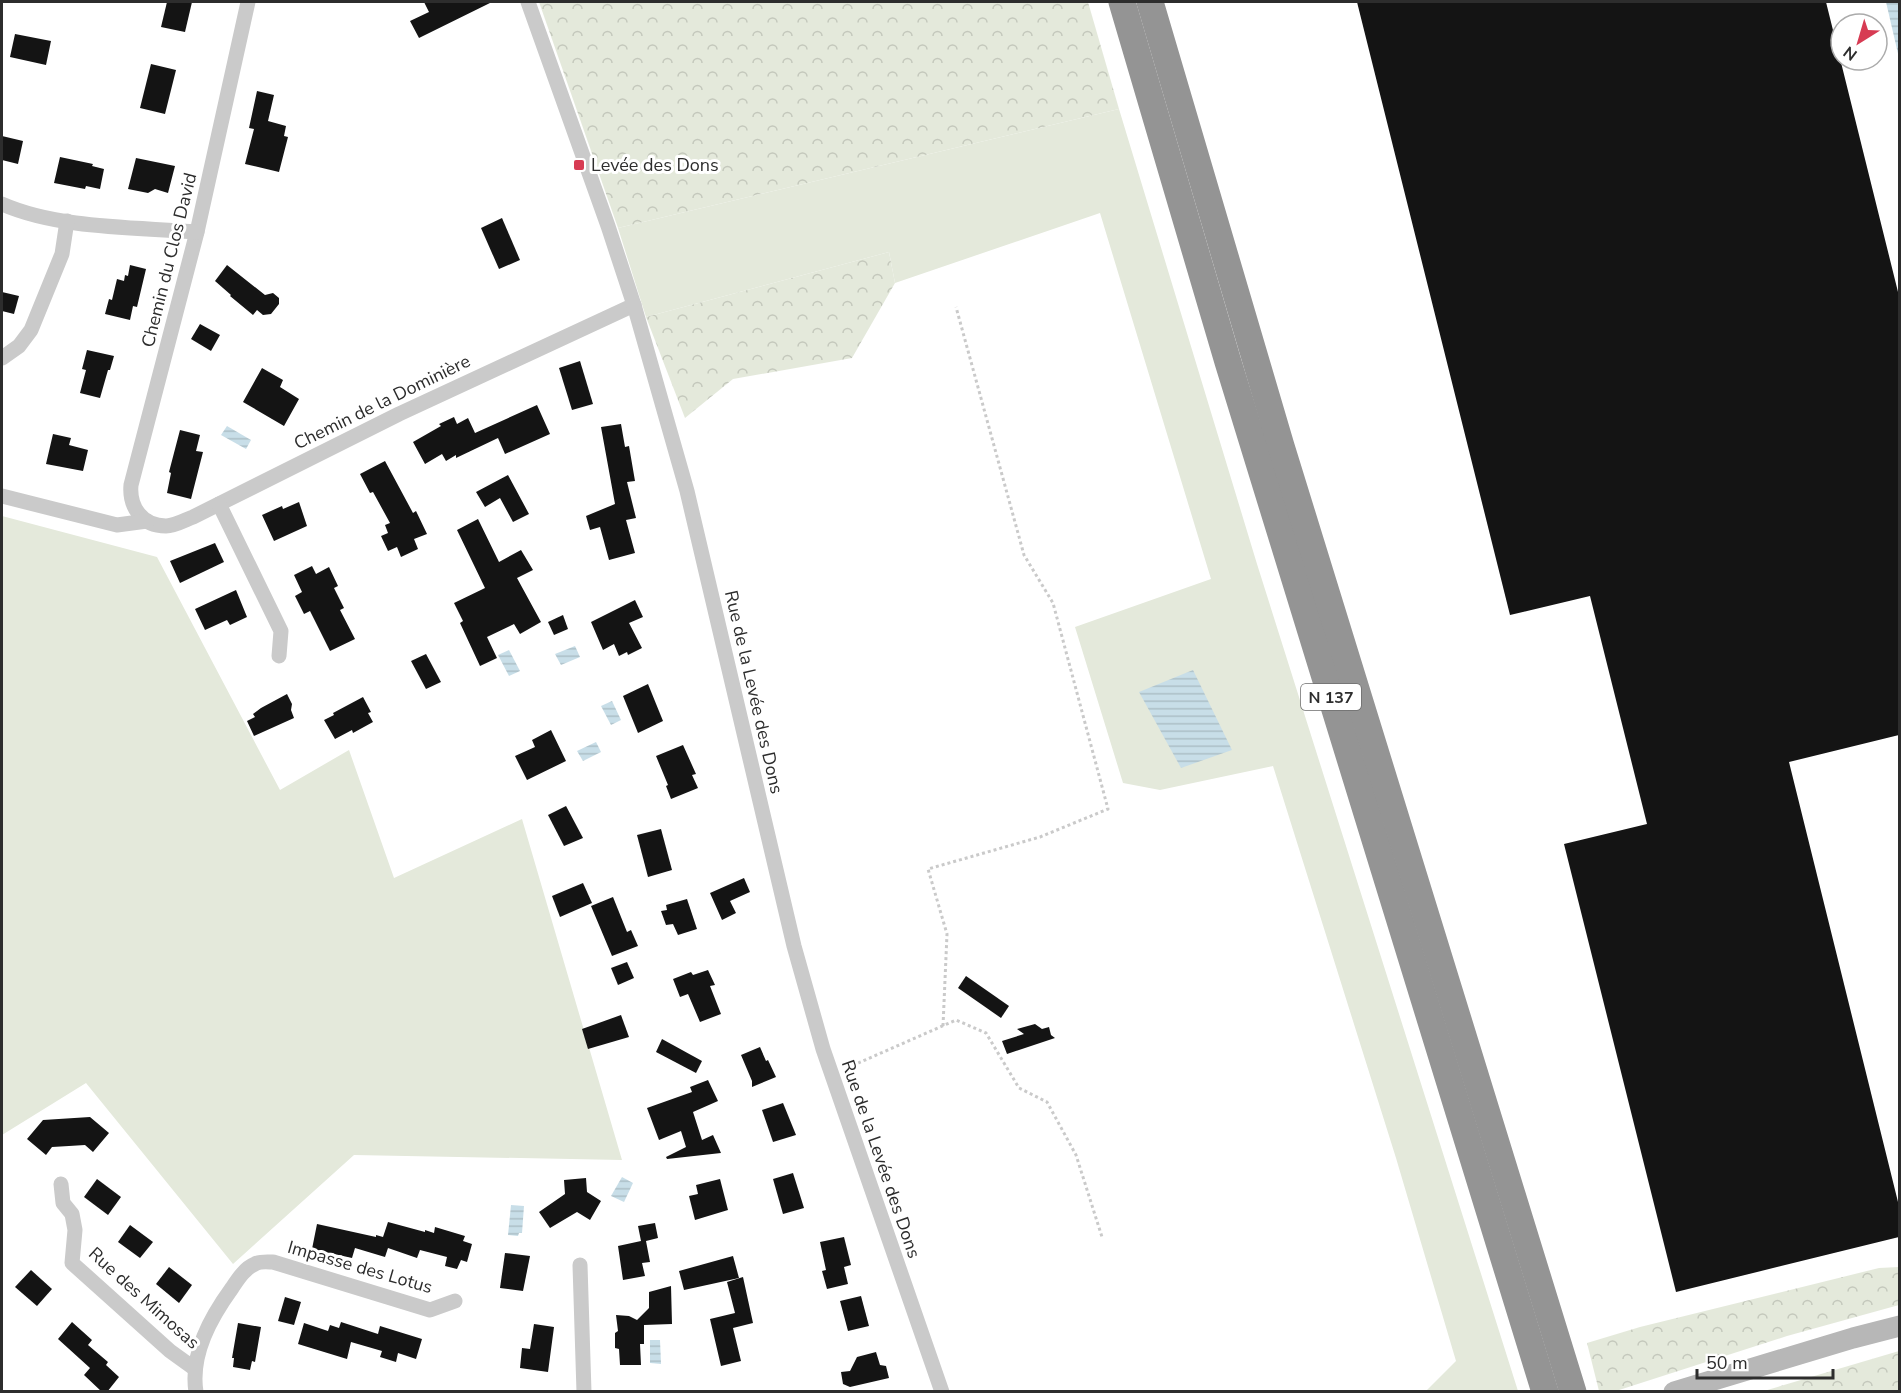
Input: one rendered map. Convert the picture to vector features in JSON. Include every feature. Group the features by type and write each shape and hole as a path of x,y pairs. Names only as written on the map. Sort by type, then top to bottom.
{"highway":[{"name":"N 137","path":"1122,2 1235,384 1545,1392"},
{"name":"N 137","path":"1150,2 1281,446 1573,1392"}],"street":[{"name":"Chemin du Clos David","path":"147,521 140,517 131,503 131,484 197,232 248,2"},
{"name":"Rue de la Levée des Dons","path":"528,2 581,147 634,305 687,491 794,946 832,1075 942,1392"},
{"path":"2,204 36,216 67,222 197,232"},
{"path":"2,358 18,346 31,330 62,254 67,222"},
{"name":"Chemin de la Dominière","path":"2,496 117,525 147,521 167,526 193,517 399,414 634,305"},
{"path":"219,504 281,631 279,656"},
{"name":"Rue des Mimosas","path":"61,1184 63,1203 72,1214 75,1230 72,1263 170,1351 195,1370"},
{"name":"Impasse des Lotus","path":"196,1392 195,1370 215,1311 242,1274 255,1263 273,1262 430,1310 456,1301"},
{"path":"580,1265 584,1392"},
{"path":"1674,1392 1899,1326"}],"path":[{"path":"942,1026 947,933 928,869 1040,837 1108,809 1053,603 1024,555 956,307"},
{"path":"832,1075 956,1020 986,1033 1019,1088 1047,1102 1076,1155 1102,1237"}],"green space":[{"path":"539,2 1088,2 1119,109 618,228"},
{"path":"1119,109 1257,564 1518,1391 1426,1391 1456,1361 1396,1158 1273,766 1160,790 1123,783 1075,627 1211,579 1100,213 895,283 889,252 646,317 618,228"},
{"path":"889,252 895,283 852,358 733,379 685,418 646,317"},
{"path":"2,516 157,557 280,790 349,750 394,878 522,819 622,1160 354,1155 233,1264 86,1083 2,1135"},
{"path":"1899,1267 1899,1305 1787,1336 1616,1391 1599,1391 1587,1343 1640,1327 1879,1268"},
{"path":"1899,1351 1899,1391 1764,1391"}],"water":[{"path":"1886,2 1899,2 1899,58 1889,12"},
{"path":"227,426 251,440 246,449 221,435"},
{"path":"575,646 580,657 561,665 555,654"},
{"path":"509,650 520,671 509,676 498,655"},
{"path":"1193,670 1232,750 1181,768 1139,692"},
{"path":"612,701 621,720 611,725 601,706"},
{"path":"596,742 601,752 583,761 577,751"},
{"path":"622,1177 633,1183 624,1202 611,1196"},
{"path":"511,1205 524,1206 522,1233 518,1236 508,1235"},
{"path":"650,1340 660,1340 661,1364 650,1363"}],"building":[{"path":"167,2 192,2 185,32 161,27"},
{"path":"424,2 492,2 419,38 410,21 429,12"},
{"path":"1357,2 1826,2 1829,14 1829,72 1843,72 1899,296 1899,735 1789,762 1899,1206 1899,1237 1676,1292 1564,844 1647,824 1590,596 1510,615"},
{"path":"15,34 51,41 46,65 10,57"},
{"path":"151,64 176,70 165,114 140,108"},
{"path":"257,91 274,95 268,121 286,126 284,136 288,137 279,172 245,164 254,129 249,128"},
{"path":"2,136 23,141 18,164 2,160"},
{"path":"60,157 93,164 92,166 104,169 100,189 86,186 85,189 54,183"},
{"path":"136,158 175,166 168,193 155,189 148,193 128,189"},
{"path":"502,218 520,260 499,269 481,228"},
{"path":"130,265 146,269 137,307 133,306 130,320 105,314 109,299 112,300 117,279 124,281 125,275 128,276"},
{"path":"227,265 265,295 273,293 279,298 279,304 271,314 263,315 257,310 253,315 215,281"},
{"path":"2,292 19,296 14,314 2,311"},
{"path":"200,324 220,335 211,351 191,339"},
{"path":"87,350 114,356 100,398 80,393 86,370 82,369"},
{"path":"580,361 593,404 572,410 559,368"},
{"path":"262,368 283,380 280,387 299,399 284,426 243,402"},
{"path":"537,405 550,434 505,454 498,438 456,458 456,455 446,461 442,454 425,464 413,442 441,426 439,424 454,417 457,424 468,418 475,433"},
{"path":"621,424 625,447 629,446 635,481 627,482 636,518 626,520 635,553 609,560 600,527 590,530 586,516 615,504 601,427"},
{"path":"180,430 200,435 196,451 203,452 191,499 167,493 171,473 169,472"},
{"path":"53,434 71,438 69,445 88,450 83,471 46,464"},
{"path":"385,461 413,513 416,511 427,534 414,539 418,549 401,557 397,547 388,551 381,536 388,533 385,525 390,523 360,474"},
{"path":"508,475 529,514 513,522 500,498 485,507 476,492"},
{"path":"299,502 307,526 274,541 262,515 282,506 283,509"},
{"path":"478,519 499,562 521,550 533,570 517,578 541,622 520,634 514,624 487,637 497,658 480,666 460,623 463,621 454,603 485,588 457,530"},
{"path":"215,543 224,562 180,583 170,561"},
{"path":"312,566 316,574 329,567 338,586 334,588 344,608 340,610 355,639 330,651 310,611 304,614 295,596 302,592 294,575"},
{"path":"236,590 247,617 230,625 227,620 205,630 195,609"},
{"path":"635,600 643,617 629,623 642,648 628,655 627,652 619,656 614,644 603,650 591,622"},
{"path":"563,615 568,629 554,635 548,622"},
{"path":"426,654 441,682 426,689 411,661"},
{"path":"648,684 663,721 638,733 623,696"},
{"path":"287,694 292,704 291,710 294,718 254,736 247,721 255,717 253,714 261,708"},
{"path":"363,697 371,712 368,713 373,722 353,733 352,730 335,739 324,720"},
{"path":"551,730 566,761 527,780 515,756 535,747 532,740"},
{"path":"683,745 696,774 692,775 698,788 671,799 656,756"},
{"path":"566,806 583,838 564,846 548,815"},
{"path":"661,829 672,870 648,877 637,835"},
{"path":"744,878 750,892 730,901 736,913 722,920 710,893"},
{"path":"583,883 592,903 560,917 552,896"},
{"path":"613,897 627,932 631,930 638,946 612,956 591,906"},
{"path":"687,899 697,929 678,935 673,924 666,925 661,911 667,910 666,905"},
{"path":"627,962 634,978 618,985 611,968"},
{"path":"708,970 715,985 710,986 721,1014 700,1022 688,994 680,997 673,979 691,972 693,975"},
{"path":"966,976 1009,1006 1001,1018 958,988"},
{"path":"621,1015 629,1037 588,1049 582,1029"},
{"path":"1035,1024 1042,1029 1049,1027 1051,1035 1055,1038 1007,1054 1002,1041 1024,1034 1017,1029"},
{"path":"662,1039 702,1061 696,1073 656,1052"},
{"path":"760,1047 776,1077 752,1087 752,1081 741,1055"},
{"path":"708,1080 718,1101 693,1112 702,1140 713,1135 721,1153 667,1159 666,1157 686,1147 681,1131 659,1140 647,1108 692,1092 690,1087"},
{"path":"783,1103 796,1135 773,1142 762,1110"},
{"path":"90,1117 109,1133 93,1152 85,1145 52,1147 46,1155 27,1139 43,1120"},
{"path":"793,1173 804,1208 783,1214 773,1179"},
{"path":"586,1178 587,1192 601,1201 590,1220 577,1212 550,1228 539,1212 565,1194 564,1180"},
{"path":"97,1179 121,1197 108,1215 84,1197"},
{"path":"720,1179 728,1210 695,1220 689,1196 698,1194 696,1185"},
{"path":"388,1222 434,1233 435,1227 465,1236 463,1241 472,1244 467,1262 461,1260 457,1269 445,1266 447,1257 420,1250 417,1258 388,1248 385,1257 355,1248 352,1258 312,1249 317,1224 383,1237"},
{"path":"655,1223 658,1238 646,1241 650,1262 642,1263 645,1276 623,1280 618,1246 641,1241 638,1226"},
{"path":"130,1225 153,1242 140,1258 118,1242"},
{"path":"844,1237 851,1265 844,1267 848,1284 827,1289 822,1271 826,1270 820,1242"},
{"path":"505,1253 530,1256 523,1291 500,1288"},
{"path":"733,1256 739,1278 684,1290 679,1271"},
{"path":"169,1267 192,1285 179,1303 156,1284"},
{"path":"31,1270 52,1289 37,1306 15,1287"},
{"path":"743,1277 753,1323 733,1328 741,1361 721,1366 710,1319 735,1313 727,1282"},
{"path":"671,1286 672,1324 644,1325 644,1344 640,1344 641,1365 620,1365 619,1349 615,1348 615,1333 618,1331 616,1315 629,1316 637,1320 649,1308 649,1292"},
{"path":"861,1296 869,1326 848,1331 840,1301"},
{"path":"285,1297 301,1302 294,1325 278,1321"},
{"path":"72,1322 92,1340 88,1345 108,1362 106,1365 119,1377 107,1392 102,1392 84,1375 90,1368 58,1339"},
{"path":"341,1322 378,1334 380,1326 422,1339 416,1359 398,1353 396,1362 380,1357 382,1351 351,1342 347,1359 298,1344 304,1323 328,1331 330,1325 339,1328"},
{"path":"238,1323 261,1327 255,1362 252,1361 250,1370 233,1367 234,1358 232,1358"},
{"path":"534,1324 554,1327 548,1372 520,1368 522,1348 530,1349"},
{"path":"876,1352 880,1365 886,1366 889,1378 850,1387 843,1384 841,1372 850,1371 857,1357"}],"place":[{"name":"Levée des Dons","path":"579,165"}]}
